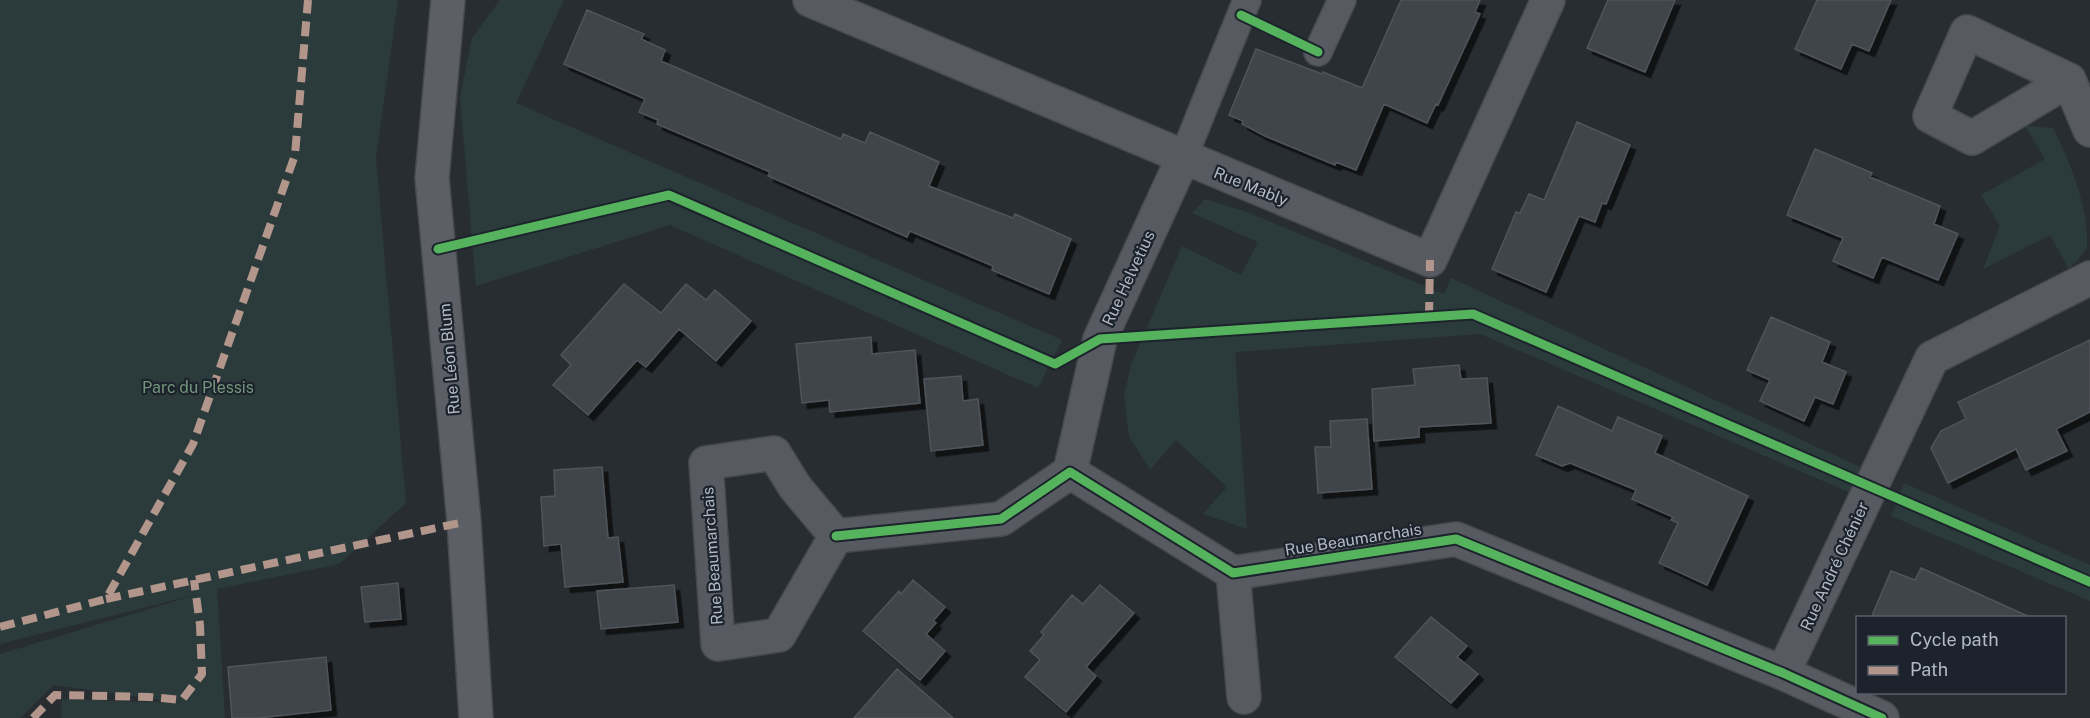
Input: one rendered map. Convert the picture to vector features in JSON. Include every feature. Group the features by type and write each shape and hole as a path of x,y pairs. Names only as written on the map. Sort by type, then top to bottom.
{"street":[{"name":"Rue Léon Blum","path":"448,0 432,178 464,522 476,718"},
{"name":"Rue Mably","path":"810,0 847,7 1183,158 1430,260 1548,0"},
{"path":"2069,80 2090,130"},
{"name":"Rue Helvetius","path":"1070,472 1100,339 1183,158"},
{"name":"Rue André Chénier","path":"1783,673 1932,358 2090,278"},
{"name":"Rue Beaumarchais","path":"774,453 795,487 836,536 779,635 718,644 706,463 774,453"},
{"path":"836,536 1001,519 1070,472 1233,573 1244,697"},
{"name":"Rue Beaumarchais","path":"1233,573 1456,538 1783,673 1882,718"}],"lane":[{"path":"1183,158 1247,0"},
{"path":"1318,52 1342,0"}],"green space":[{"name":"Parc du Plessis","path":"0,0 398,0 376,158 406,503 339,564 217,589 225,718 61,718 62,699 182,703 54,685 20,718 0,718 0,654 202,593 0,644"},
{"path":"500,0 564,0 516,103 1062,340 1038,388 670,225 476,286 460,98 472,38"},
{"path":"2025,126 2053,128 2082,202 2087,247 2069,269 2050,235 1983,269 2000,226 1981,195 2045,159"},
{"path":"1205,199 1247,212 1444,294 1451,278 1860,467 1851,493 1480,334 1235,352 1247,529 1203,514 1227,487 1176,440 1150,470 1129,436 1124,395 1131,365 1182,246 1241,275 1258,242 1192,213"},
{"path":"1904,483 2090,565 2090,601 1891,516"}],"building":[{"path":"1401,0 1480,0 1475,12 1480,14 1438,105 1436,104 1427,123 1384,104 1356,170 1336,162 1335,165 1265,136 1242,124 1243,121 1229,115 1256,49 1362,88"},
{"path":"1608,0 1675,0 1645,72 1587,48"},
{"path":"1817,0 1891,0 1869,51 1852,44 1841,69 1795,49"},
{"path":"587,10 644,34 641,39 665,50 661,61 841,139 843,134 865,143 870,132 939,162 929,186 1013,218 1015,214 1071,239 1049,294 992,270 993,266 910,231 907,237 768,176 770,172 657,124 658,120 639,112 645,99 564,64"},
{"path":"1577,122 1630,145 1606,204 1602,203 1595,222 1579,216 1546,292 1492,269 1516,212 1520,213 1529,194 1544,200"},
{"path":"1815,149 1872,173 1870,177 1940,206 1934,224 1958,234 1938,280 1882,257 1873,278 1833,261 1843,238 1787,215"},
{"path":"624,284 661,313 686,284 706,300 715,290 751,321 716,361 679,329 646,367 637,360 588,415 553,385 571,365 561,355"},
{"path":"1771,317 1830,342 1822,362 1846,372 1833,404 1815,397 1804,421 1760,401 1770,380 1747,370"},
{"path":"871,337 872,354 915,350 920,403 830,412 829,400 802,403 796,344"},
{"path":"2090,340 2090,412 2056,429 2067,451 2026,470 2016,449 1948,483 1931,448 1941,431 1966,419 1958,402"},
{"path":"1459,365 1461,379 1487,378 1491,423 1419,427 1419,437 1374,441 1372,389 1415,385 1413,369"},
{"path":"961,376 963,401 978,399 983,445 931,451 924,379"},
{"path":"1558,406 1612,431 1618,417 1662,436 1655,453 1748,496 1707,585 1659,563 1678,523 1671,520 1673,517 1632,499 1636,490 1570,463 1562,466 1536,455"},
{"path":"1367,419 1372,489 1318,493 1315,447 1331,447 1330,421"},
{"path":"602,467 608,538 618,537 623,582 565,587 561,544 544,546 541,497 555,496 554,470"},
{"path":"1921,568 2028,616 1872,616 1891,571 1915,580"},
{"path":"913,580 945,607 933,621 936,623 926,634 945,651 920,680 863,631 899,591 901,594"},
{"path":"398,583 401,619 365,622 361,587"},
{"path":"674,585 678,622 601,629 597,591"},
{"path":"1100,585 1134,613 1086,667 1096,676 1066,712 1025,677 1040,660 1030,651 1044,635 1041,632 1072,595 1083,604"},
{"path":"1431,617 1467,646 1457,657 1478,674 1451,703 1395,657"},
{"path":"326,657 331,710 258,718 232,718 228,667"},
{"path":"897,669 953,718 854,718"}],"marked path":[{"path":"0,627 106,599 193,444 295,155 308,0"},
{"path":"1429,317 1430,260"},
{"path":"106,599 464,522"},
{"path":"33,718 55,695 182,700 202,674 200,625 194,580"}],"cycle path":[{"path":"1241,15 1318,52"},
{"path":"438,249 669,195 1055,364 1100,339 1473,314 2090,582"},
{"path":"836,536 1001,519 1070,472 1233,573 1456,539 1783,673 1882,718"}]}
